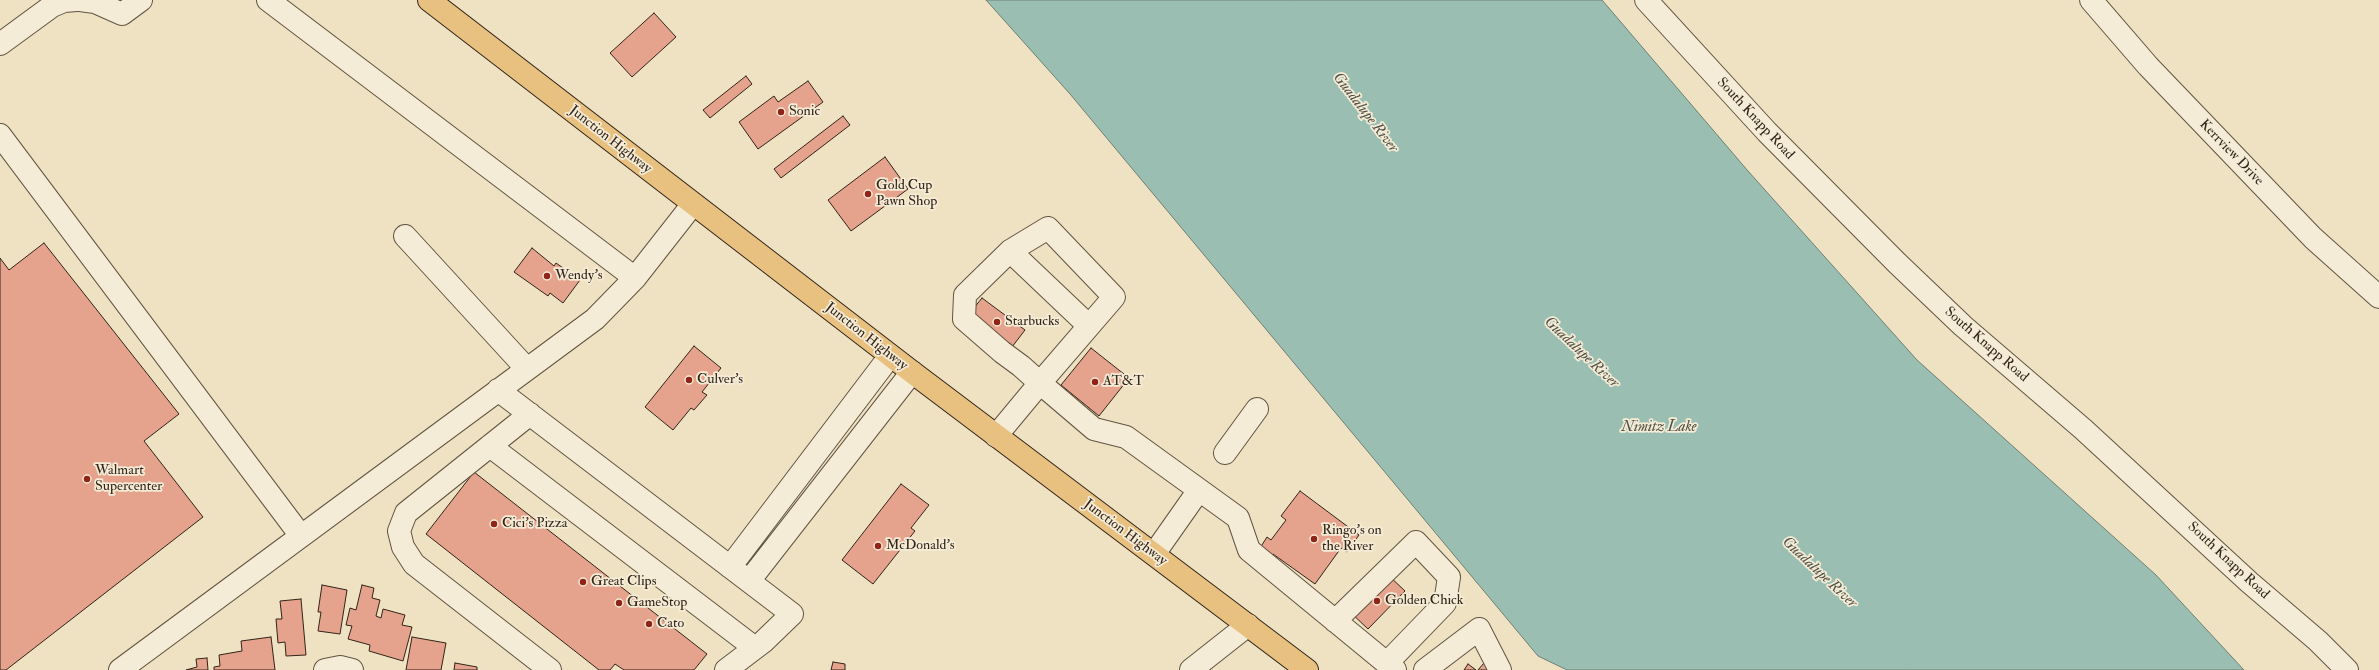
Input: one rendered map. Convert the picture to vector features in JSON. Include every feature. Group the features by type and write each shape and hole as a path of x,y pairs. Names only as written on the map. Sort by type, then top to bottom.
{"main road":[{"name":"Junction Highway","path":"429,0 890,356 1307,670"}],"street":[{"path":"0,44 52,6 64,1 77,0"},
{"path":"80,0 95,2 122,14 141,0"},
{"path":"268,0 635,278"},
{"name":"South Knapp Road","path":"1646,0 1767,132 1896,263 1963,326 2083,429 2249,582 2318,640 2347,670"},
{"name":"Kerrview Drive","path":"2091,0 2148,66 2313,238 2379,297"},
{"path":"0,136 301,536"},
{"path":"120,670 595,319 635,278 693,204"},
{"path":"996,436 1040,383 1114,297 1048,228 1010,251 965,295 964,319 1040,383 1094,429 1126,437 1238,518 1249,550 1335,621 1391,667 1445,603 1449,577 1416,542 1335,621"},
{"path":"405,236 527,369"},
{"path":"1010,251 1089,326"},
{"path":"730,567 890,356"},
{"path":"749,581 912,372"},
{"path":"498,390 792,614 755,648 726,670"},
{"path":"1226,453 1256,409"},
{"path":"530,414 406,513 400,531 403,547 414,564 550,670"},
{"path":"490,446 755,648"},
{"path":"1154,554 1199,490"},
{"path":"1191,670 1248,626"},
{"path":"1425,670 1479,629 1500,670"},
{"path":"325,670 340,667 352,670"}],"water":[{"name":"Nimitz Lake","path":"986,0 1602,0 1748,171 1917,360 2156,575 2244,670 1567,670 1538,656 1070,94"}],"building":[{"path":"654,13 676,37 632,77 610,53"},
{"path":"746,76 752,84 710,118 703,110"},
{"name":"Sonic","path":"808,81 823,102 758,149 739,122 774,96 778,102"},
{"path":"843,116 850,125 781,178 774,169"},
{"name":"Gold Cup Pawn Shop","path":"885,157 908,189 851,231 828,200"},
{"name":"Walmart Supercenter","path":"44,243 179,414 144,441 203,517 6,670 0,670 0,258 9,270"},
{"name":"Wendy's","path":"532,248 554,266 556,263 580,280 563,303 550,293 548,296 514,272"},
{"name":"Starbucks","path":"982,298 1025,330 1012,347 969,314"},
{"name":"Culver's","path":"694,346 721,368 702,392 707,395 694,410 691,408 673,430 645,407"},
{"name":"AT&T","path":"1091,348 1129,378 1099,416 1061,385"},
{"path":"474,472 707,654 694,670 624,670 615,664 610,670 599,670 426,534"},
{"name":"McDonald's","path":"901,484 929,505 911,528 915,531 873,584 842,560"},
{"name":"Ringo's on the River","path":"1300,491 1359,535 1347,552 1341,548 1315,584 1273,554 1271,556 1260,548 1267,537 1271,540 1286,520 1281,516"},
{"name":"Golden Chick","path":"1386,573 1405,591 1368,629 1349,611"},
{"path":"322,585 347,590 340,634 318,631 321,612 318,612"},
{"path":"362,585 374,588 372,598 380,600 376,616 381,618 383,609 405,615 402,625 412,627 403,661 369,651 370,645 348,639 352,626 346,625 350,608 356,610"},
{"path":"301,599 306,655 286,656 285,642 278,643 276,619 282,619 280,601"},
{"path":"271,637 275,670 214,670 214,667 220,666 219,655 242,651 241,641"},
{"path":"412,637 446,643 441,670 406,670"},
{"path":"207,658 208,670 186,670 197,667 196,659"},
{"path":"833,662 845,664 845,670 831,670"},
{"path":"455,663 477,667 477,670 454,670"},
{"path":"1484,663 1492,670 1478,670"},
{"path":"1468,664 1476,670 1464,670"}],"place":[{"name":"Sonic","path":"781,112"},
{"name":"Gold Cup Pawn Shop","path":"868,194"},
{"name":"Wendy's","path":"547,276"},
{"name":"Starbucks","path":"997,322"},
{"name":"Culver's","path":"689,380"},
{"name":"AT&T","path":"1095,382"},
{"name":"Walmart Supercenter","path":"87,479"},
{"name":"Cici's Pizza","path":"494,524"},
{"name":"Ringo's on the River","path":"1314,539"},
{"name":"McDonald's","path":"878,546"},
{"name":"Great Clips","path":"583,582"},
{"name":"Golden Chick","path":"1377,601"},
{"name":"GameStop","path":"619,603"},
{"name":"Cato","path":"649,624"}],"water label":[{"name":"Guadalupe River","path":"1365,113"},
{"name":"Guadalupe River","path":"1581,353"},
{"name":"Guadalupe River","path":"1819,573"}]}
